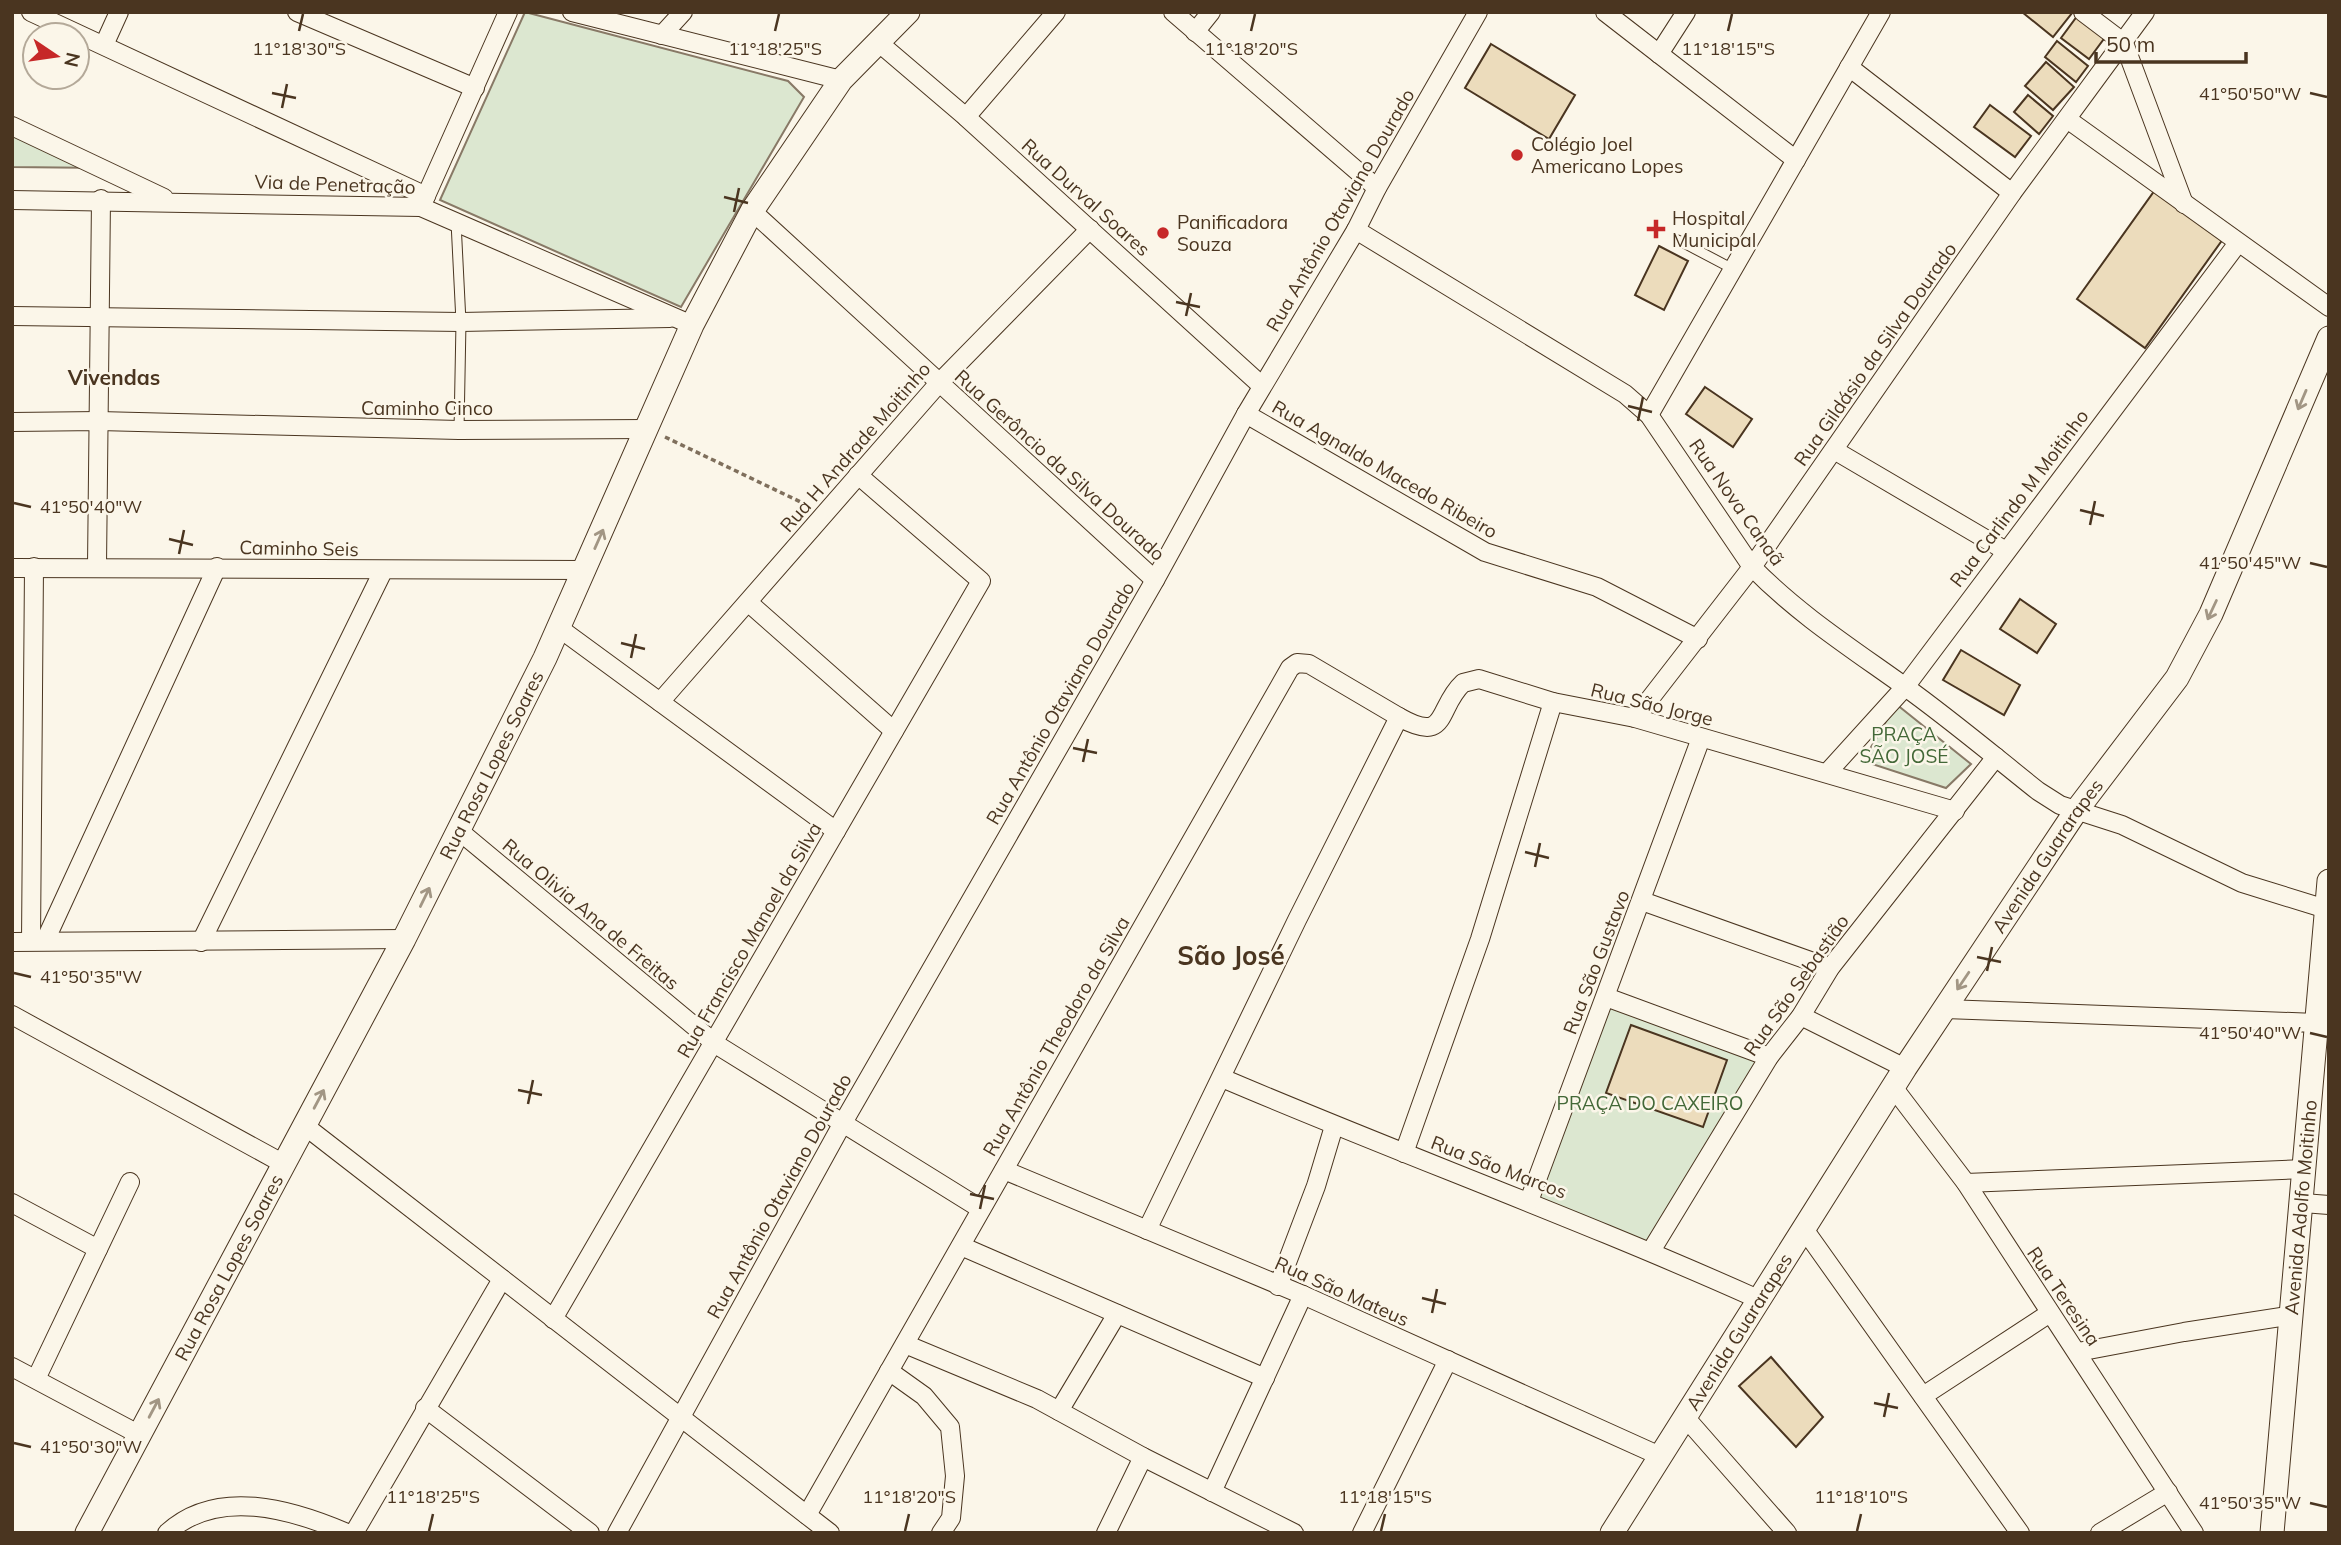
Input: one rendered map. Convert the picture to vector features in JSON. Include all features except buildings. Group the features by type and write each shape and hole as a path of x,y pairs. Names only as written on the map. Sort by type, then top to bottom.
{"street":[{"path":"31,12 104,45 423,202 508,12"},
{"path":"104,45 119,12"},
{"path":"297,12 475,89"},
{"path":"572,12 841,80"},
{"path":"662,35 683,12"},
{"name":"Rua Rosa Lopes Soares","path":"94,1530 140,1435 404,939 559,628 648,429 683,321 752,211 841,80 908,12"},
{"path":"966,117 1056,12"},
{"path":"1173,12 1377,188"},
{"path":"1195,32 1211,12"},
{"name":"Rua Antônio Otaviano Dourado","path":"617,1533 843,1123 1155,580 1262,386 1356,230 1377,188 1478,12"},
{"path":"1605,12 1796,160"},
{"path":"1659,54 1686,12"},
{"path":"1649,415 1881,12"},
{"path":"2083,12 2124,43 2184,204"},
{"name":"Rua Gildásio da Silva Dourado","path":"1635,718 1752,567 2012,193 2146,12"},
{"name":"Rua Durval Soares","path":"878,42 966,117 1262,386"},
{"path":"1849,67 2012,193"},
{"path":"2067,118 2329,307"},
{"path":"12,126 172,201"},
{"path":"97,566 102,199"},
{"name":"Via de Penetração","path":"12,200 423,202 456,221 683,321"},
{"name":"Rua Gerôncio da Silva Dourado","path":"752,211 1155,580"},
{"name":"Rua H Andrade Moitinho","path":"660,702 939,383 1090,229"},
{"name":"Rua Nova Canaã","path":"1356,230 1520,327 1625,394 1649,415 1752,567 1831,636 1905,687 2038,791 2060,805 2122,825 2242,884 2326,909"},
{"name":"Rua Carlindo M Moitinho","path":"1827,773 1905,687 2238,243"},
{"path":"12,316 461,322 683,321"},
{"name":"Avenida Guararapes","path":"1612,1533 1899,1078 2076,811 2177,678 2211,614 2329,338"},
{"name":"Rua Agnaldo Macedo Ribeiro","path":"1246,414 1485,552 1597,587 1698,639"},
{"name":"Caminho Cinco","path":"12,422 99,421 459,430 648,429"},
{"path":"1834,450 2006,551"},
{"name":"Rua Francisco Manoel da Silva","path":"554,1320 981,581 858,475"},
{"name":"Caminho Seis","path":"12,568 97,566 586,570"},
{"path":"34,567 38,941"},
{"path":"38,941 217,567"},
{"path":"201,942 383,570"},
{"path":"749,603 894,731"},
{"path":"559,628 836,831"},
{"name":"Rua Antônio Theodoro da Silva","path":"807,1515 1290,668 1297,663 1309,664 1399,718"},
{"name":"Rua São Jorge","path":"1399,718 1414,726 1430,728 1439,722 1458,687 1470,680 1479,679 1553,702 1635,718 1955,811"},
{"path":"1404,1153 1480,939 1553,702"},
{"path":"1147,1230 1380,751 1399,718"},
{"name":"Rua São Gustavo","path":"1529,1201 1701,738"},
{"name":"Rua São Sebastião","path":"1651,1251 1769,1057 1801,1016 1830,968 1996,757"},
{"name":"Rua Olivia Ana de Freitas","path":"458,830 714,1043 981,1209"},
{"name":"Avenida Adolfo Moitinho","path":"2273,1533 2329,881"},
{"path":"1642,901 1830,968"},
{"path":"12,942 404,939"},
{"path":"1606,997 1769,1057"},
{"path":"1945,1009 2316,1023"},
{"path":"12,1015 284,1164"},
{"path":"1801,1016 1899,1078"},
{"name":"Rua São Marcos","path":"1222,1078 1334,1126 1651,1251 1758,1299"},
{"name":"Rua Teresina","path":"1899,1078 2194,1533"},
{"path":"305,1126 830,1533"},
{"path":"1278,1286 1316,1186 1334,1126"},
{"path":"1966,1183 2305,1169"},
{"name":"Rua São Mateus","path":"1004,1170 1303,1296 1660,1456"},
{"path":"36,1379 130,1182"},
{"path":"12,1203 98,1249"},
{"path":"2303,1203 2329,1205"},
{"path":"1804,1229 2020,1533"},
{"path":"961,1246 1265,1378"},
{"path":"354,1533 502,1279"},
{"path":"1212,1492 1303,1296"},
{"path":"1923,1396 2050,1313"},
{"path":"1059,1411 1117,1314"},
{"path":"2078,1352 2293,1315"},
{"path":"905,1344 1059,1411 1143,1457 1294,1533"},
{"path":"1362,1533 1448,1360"},
{"path":"12,1367 140,1435"},
{"path":"889,1371 925,1396 950,1427 955,1476 951,1518 941,1533"},
{"path":"425,1408 590,1533"},
{"path":"1685,1417 1787,1533"},
{"path":"1106,1533 1143,1457"},
{"path":"2100,1533 2168,1492"},
{"path":"167,1533 181,1520 233,1506 276,1508 346,1533"}],"lane":[{"path":"456,221 461,322 459,430"},
{"path":"1678,240 1733,269"}],"path":[{"path":"648,429 823,513"}],"green space":[{"path":"525,12 788,81 804,97 681,307 440,200"},
{"path":"12,129 105,168 12,167"},
{"name":"PRAÇA SÃO JOSÉ","path":"1896,704 1971,764 1946,788 1863,761"},
{"name":"PRAÇA DO CAXEIRO","path":"1609,1002 1762,1059 1650,1247 1534,1200"}],"place":[{"name":"Colégio Joel Americano Lopes","path":"1517,155"},
{"name":"Hospital Municipal","path":"1656,229"},
{"name":"Panificadora Souza","path":"1163,233"}],"district":[{"name":"Vivendas","path":"114,378"},
{"name":"São José","path":"1231,956"}]}
